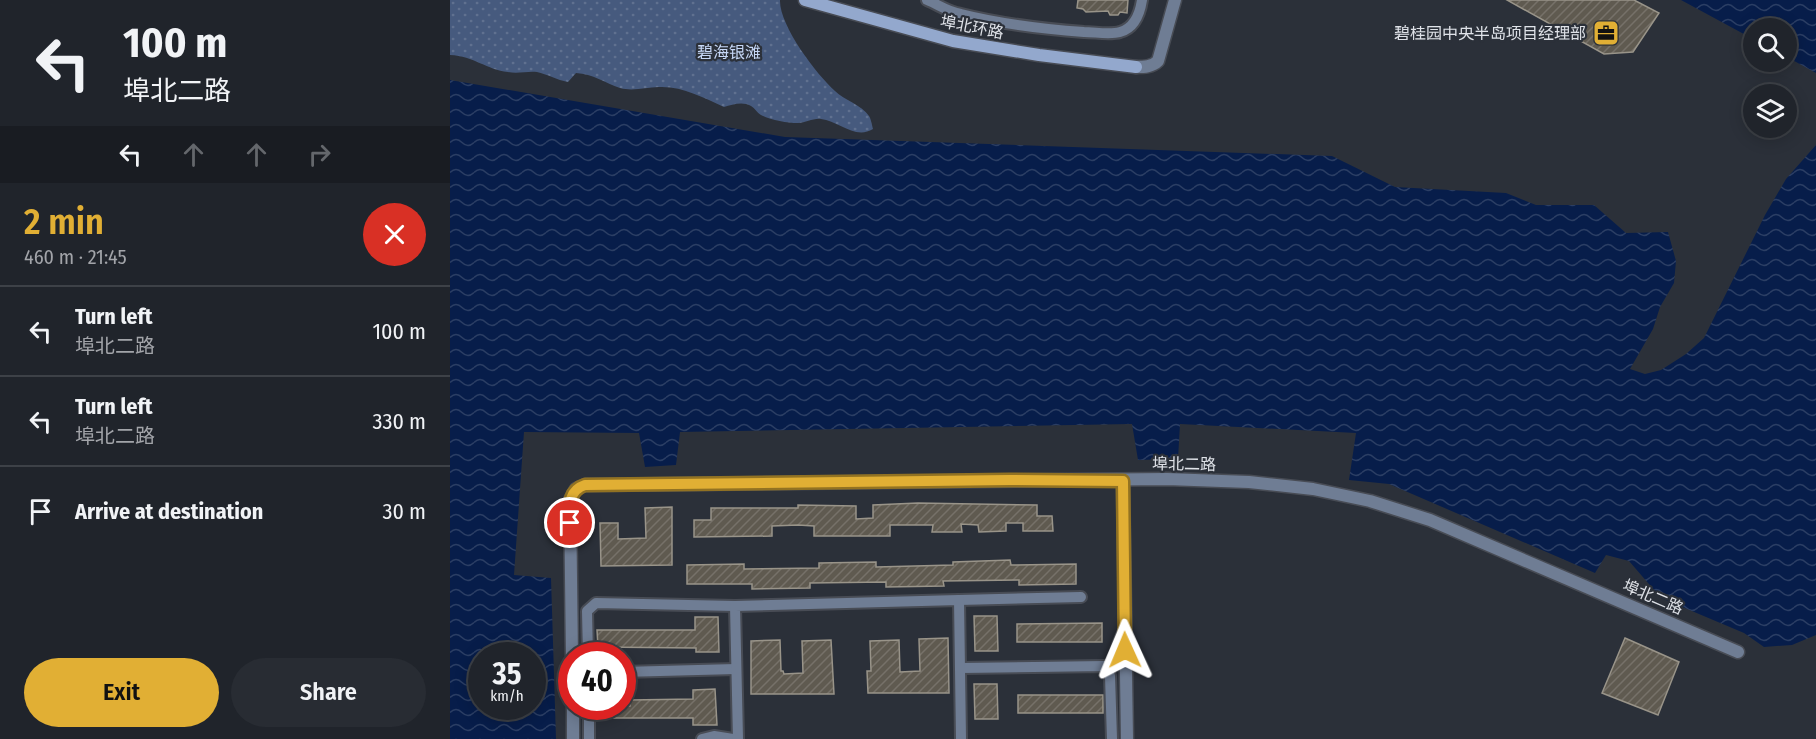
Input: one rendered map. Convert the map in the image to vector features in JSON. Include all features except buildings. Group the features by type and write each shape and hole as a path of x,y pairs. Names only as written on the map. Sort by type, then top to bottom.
{"main road":[{"name":"埠北环路","path":"805,0 953,41 1017,52 1136,67"}],"street":[{"path":"927,0 945,10 961,15 1095,33 1120,32 1131,27 1140,14 1142,0"},
{"path":"1136,67 1148,67 1158,61 1175,0"},
{"name":"埠北二路","path":"572,642 570,500 576,489 585,485 1167,479 1249,482 1313,489 1370,501 1430,520 1489,544 1738,652"},
{"path":"1123,481 1127,739"},
{"path":"588,642 587,611 596,603 735,606 1081,597"},
{"path":"959,600 961,739"},
{"path":"735,606 738,739"},
{"path":"961,668 1105,666 1110,676 1112,739"},
{"path":"636,672 736,669"},
{"path":"573,720 573,739"},
{"path":"589,720 590,739"},
{"path":"702,739 714,736 733,739"}],"green space":[{"name":"碧海银滩","path":"450,0 780,0 781,10 792,35 809,61 835,91 866,112 873,129 866,132 853,131 821,119 798,123 779,121 761,115 748,105 737,104 724,107 670,87 626,89 576,73 568,82 537,72 512,73 493,69 466,58 450,55"}],"water":[{"path":"1681,0 1816,0 1816,73 1797,63 1797,18 1743,18 1743,34"},
{"path":"450,80 785,137 1332,156 1395,187 1506,193 1536,205 1594,205 1626,233 1668,232 1676,261 1674,283 1660,307 1653,329 1630,369 1645,374 1661,370 1686,354 1704,338 1765,215 1786,179 1816,145 1816,635 1792,645 1764,647 1744,633 1661,598 1629,561 1606,555 1595,573 1389,484 1349,480 1356,433 1180,424 1178,459 1138,460 1132,424 680,432 676,465 645,467 639,433 524,432 514,575 551,578 556,739 450,739"}],"place":[{"name":"碧桂园中央半岛项目经理部","path":"1606,33"}],"route":[{"path":"570,523 570,500 576,489 585,485 1009,480 1123,481 1125,650"}]}
